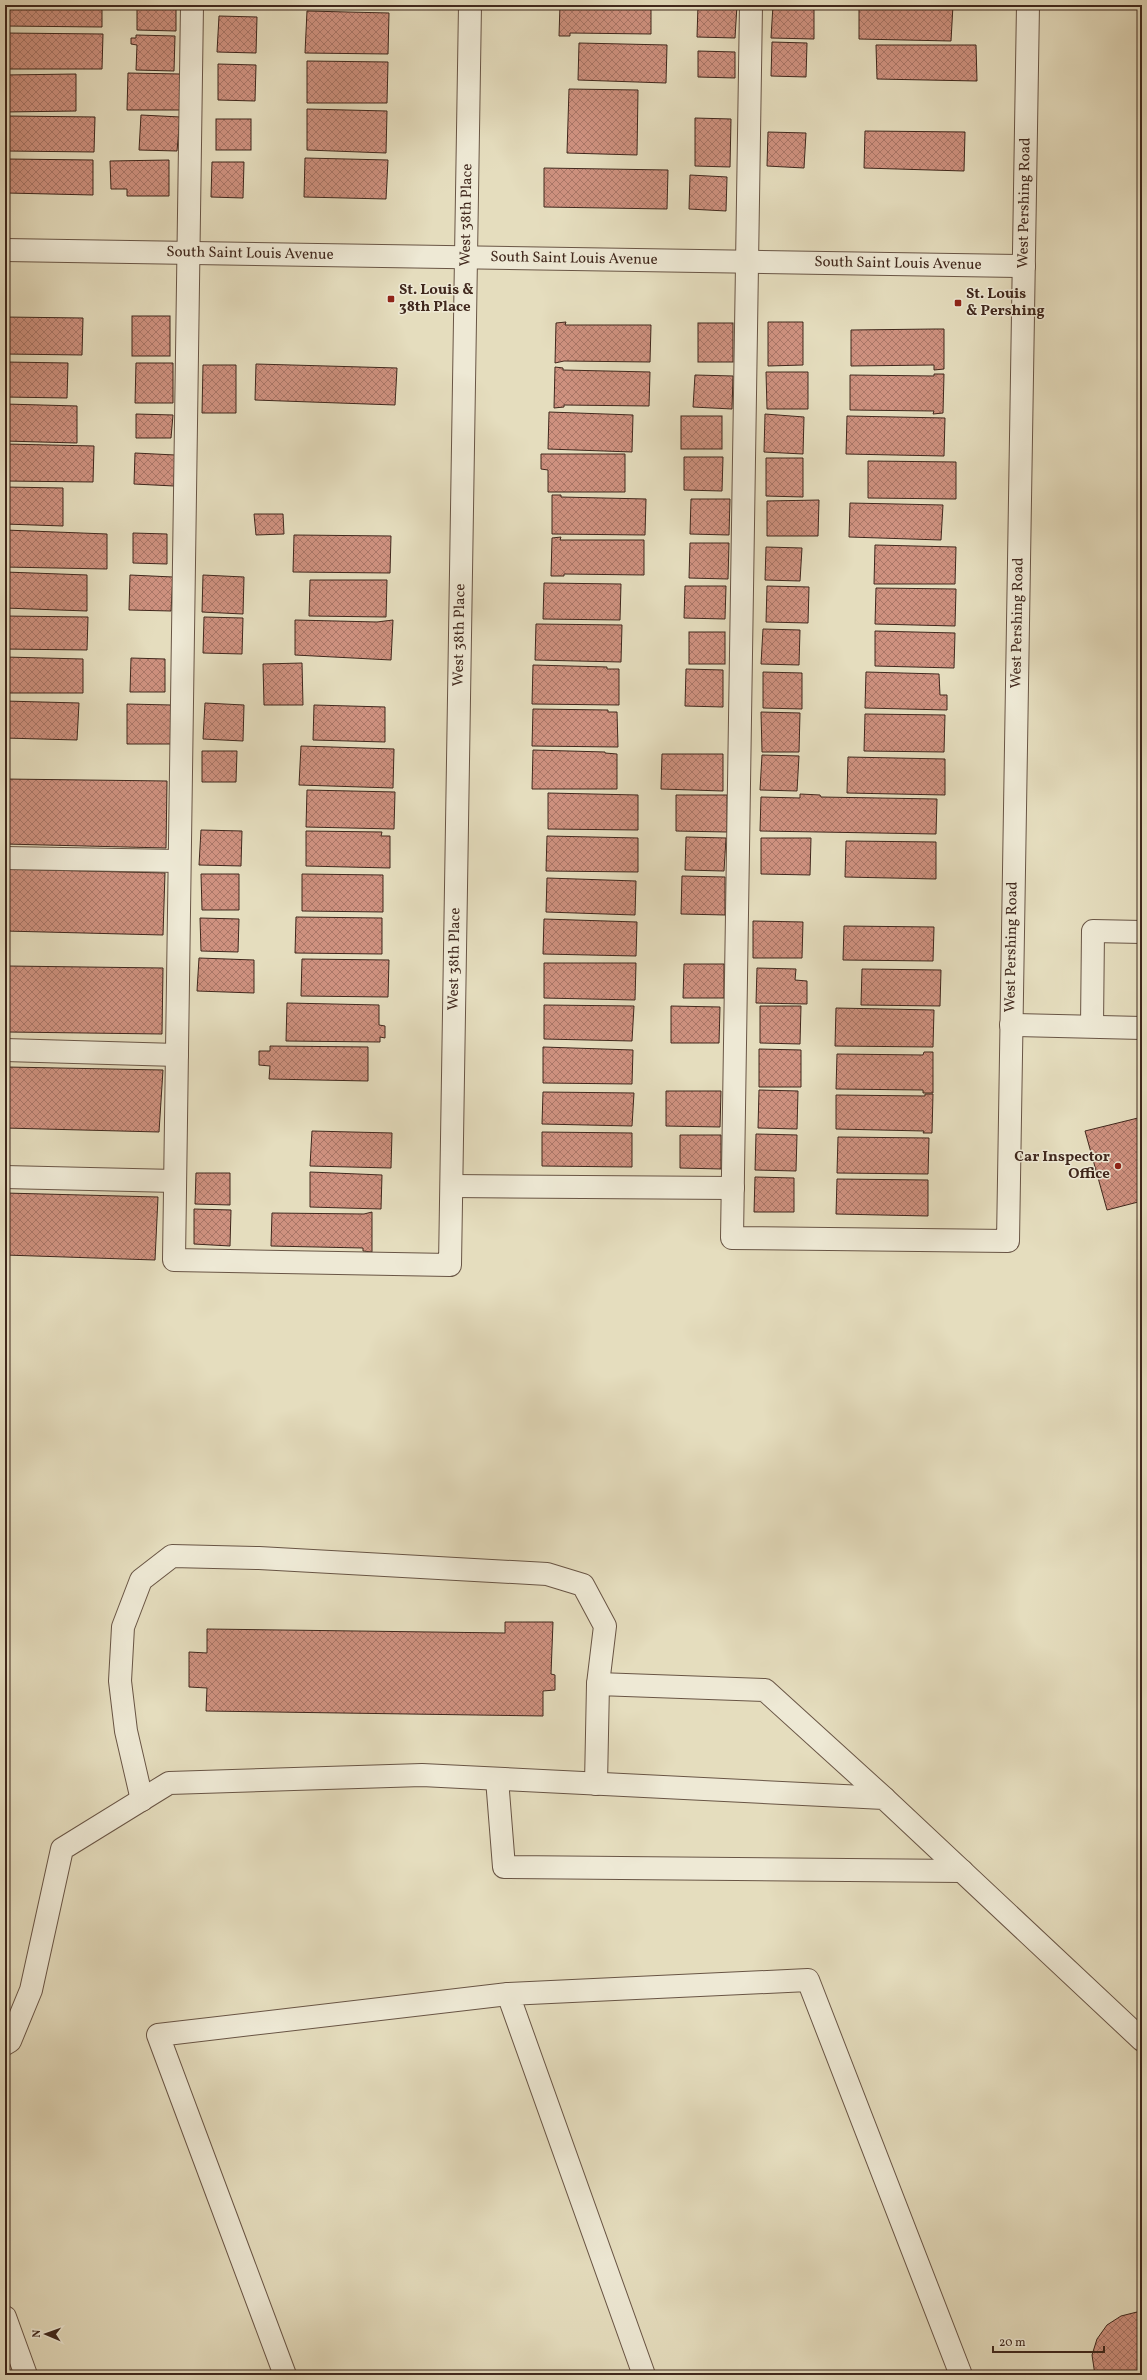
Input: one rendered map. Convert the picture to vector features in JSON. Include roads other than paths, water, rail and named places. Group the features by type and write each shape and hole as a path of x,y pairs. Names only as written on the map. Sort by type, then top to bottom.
{"street":[{"path":"5,1177 175,1181 192,5"},
{"name":"West 38th Place","path":"175,1181 174,1260 450,1265 470,5"},
{"path":"452,1186 733,1188 751,5"},
{"name":"West Pershing Road","path":"733,1188 732,1238 1008,1241 1028,5"},
{"name":"South Saint Louis Avenue","path":"5,250 1024,266"},
{"path":"5,858 179,861"},
{"path":"1092,1026 1093,931 1142,932"},
{"path":"1011,1025 1142,1028"},
{"path":"5,1050 177,1055"},
{"path":"142,1800 126,1731 120,1681 123,1627 141,1580 172,1556 259,1558 547,1574 583,1584 605,1626 598,1684 596,1784"},
{"path":"598,1684 765,1690 884,1798 1142,2040"},
{"path":"5,2044 10,2041 31,1990 62,1850 169,1783 422,1775 884,1798"},
{"path":"497,1779 504,1867 962,1871"},
{"path":"285,2375 158,2035 508,1994 808,1980 961,2375"},
{"path":"508,1994 644,2375"},
{"path":"5,2317 26,2375"}],"place":[{"name":"St. Louis & 38th Place","path":"391,299"},
{"name":"St. Louis & Pershing","path":"958,303"},
{"name":"Car Inspector Office","path":"1118,1166"}]}
